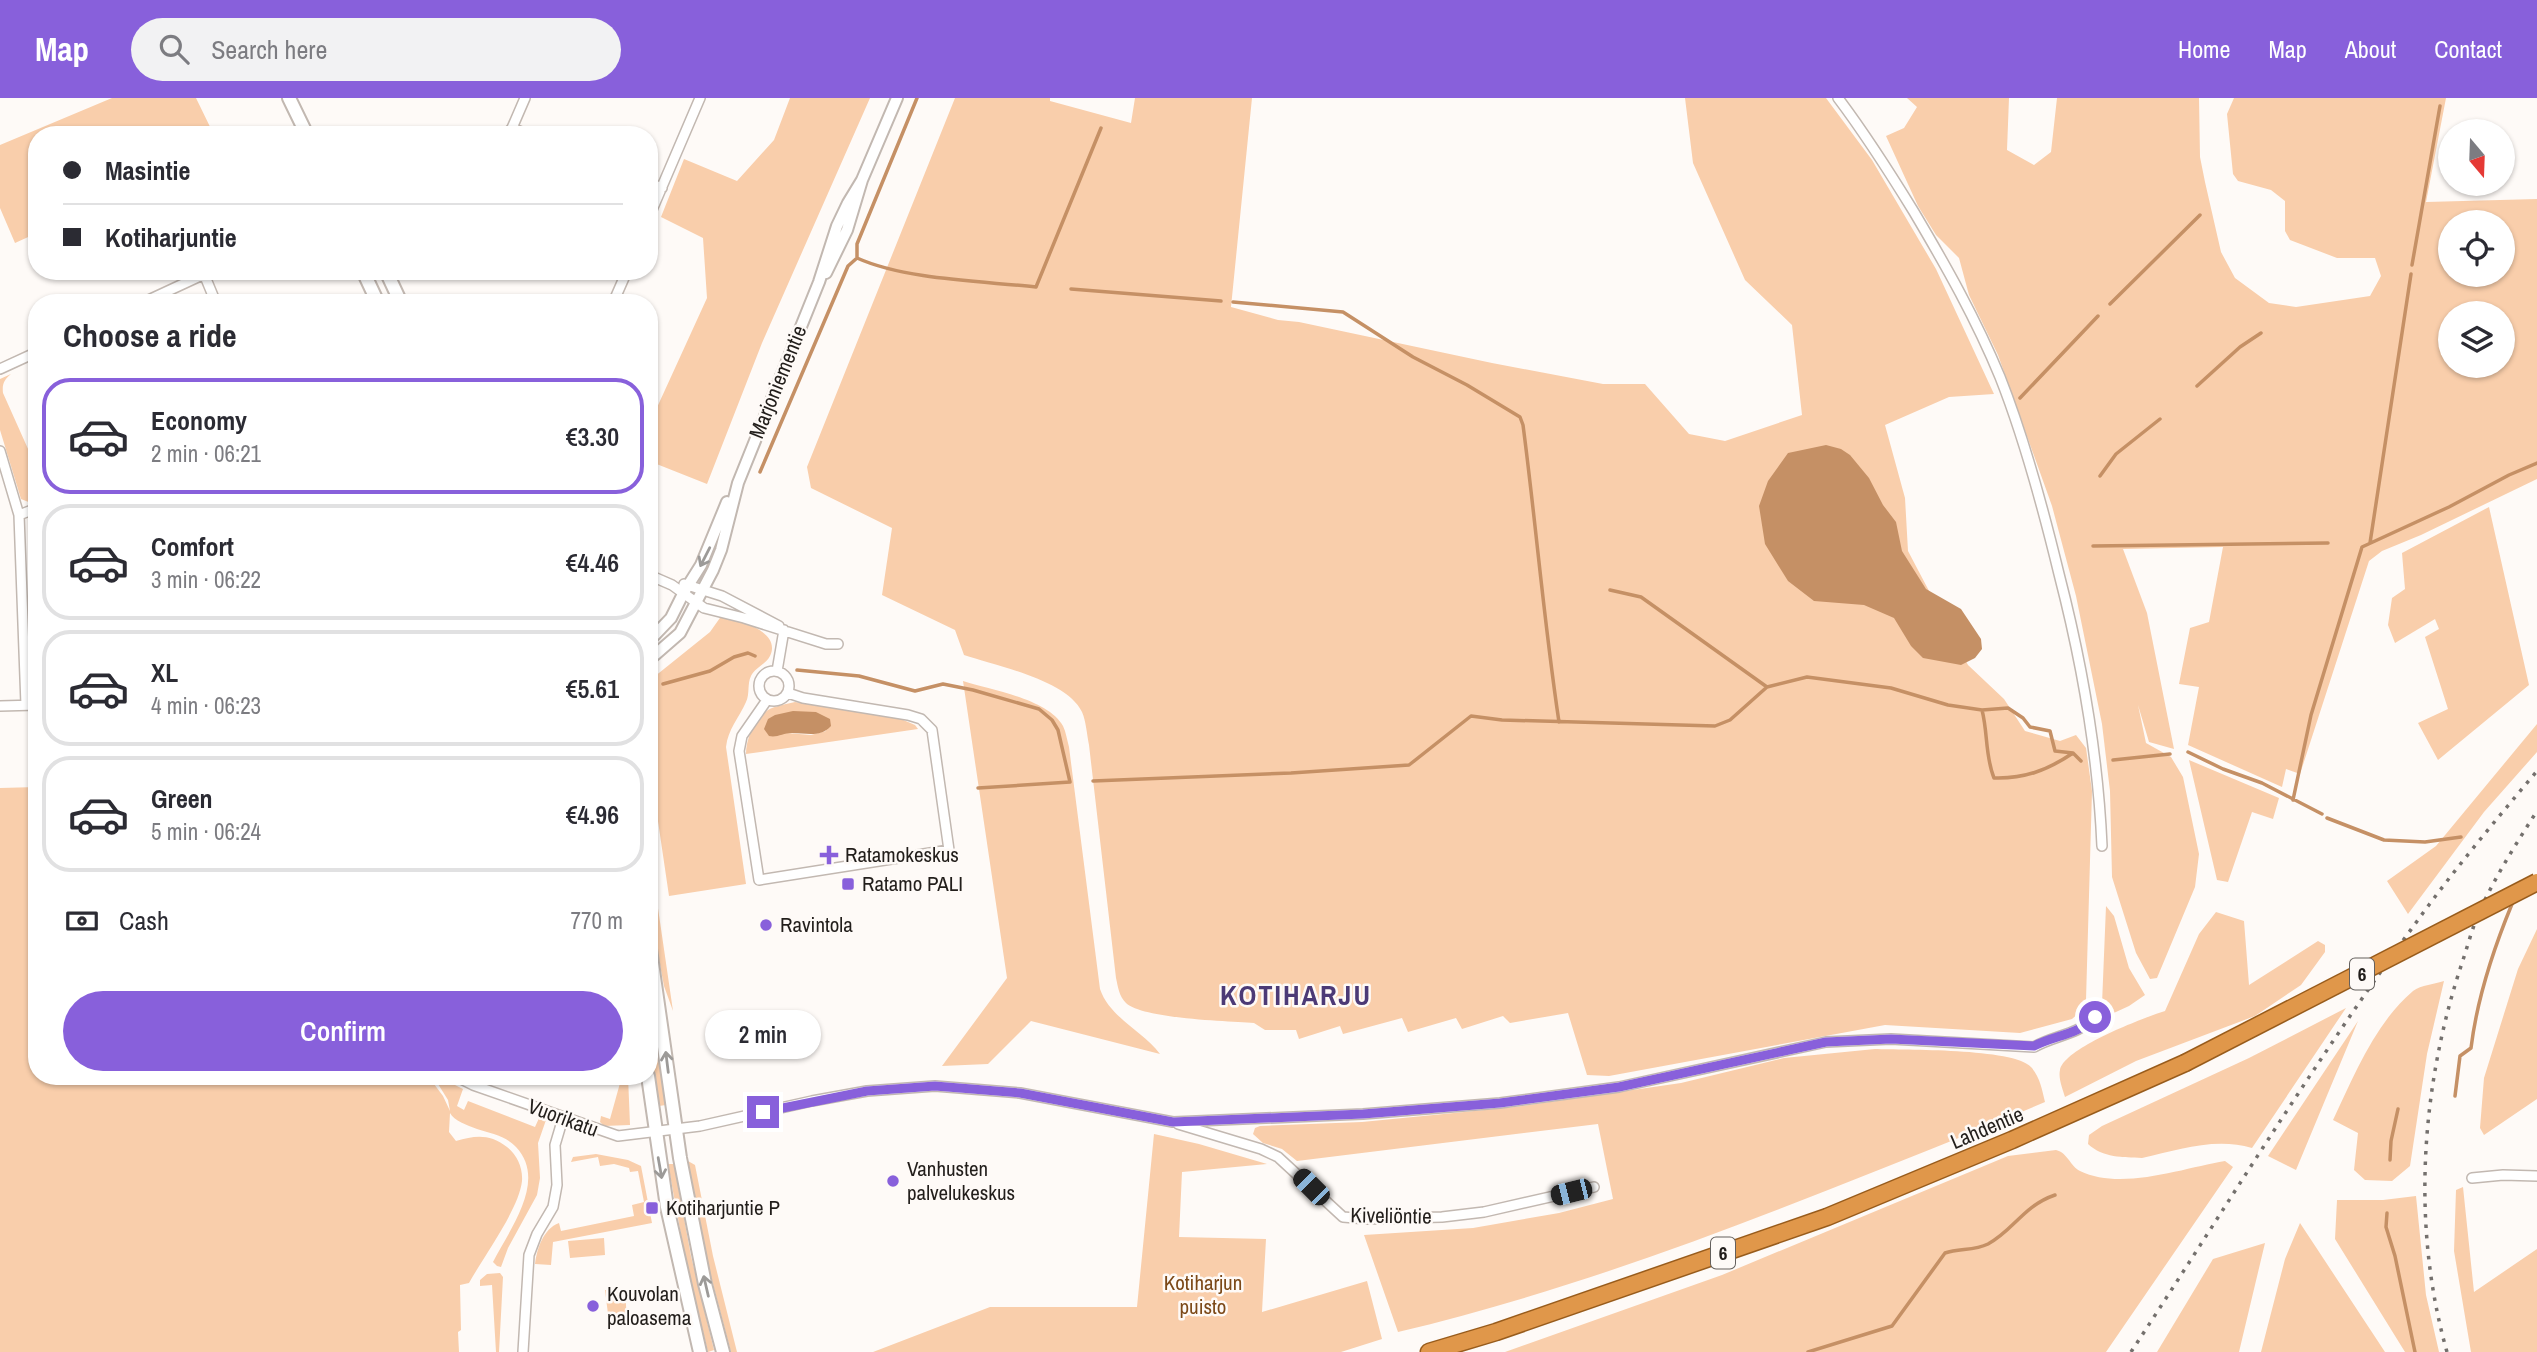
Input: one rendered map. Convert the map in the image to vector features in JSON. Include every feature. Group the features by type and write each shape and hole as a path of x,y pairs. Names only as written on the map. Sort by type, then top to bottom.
{"highway":[{"name":"Lahdentie","path":"1429,1352 1496,1332 1827,1217 2012,1140 2185,1063 2537,883"}],"main road":[{"path":"289,98 303,126"},
{"path":"658,1005 693,1226 723,1352"},
{"path":"649,1085 669,1216 701,1352"}],"street":[{"path":"511,126 525,98"},
{"path":"658,197 700,98"},
{"name":"Marjoniementie","path":"658,632 671,618 706,554 818,282 837,226 862,180 897,98"},
{"path":"1838,98 1875,149 1947,267 2000,378 2035,483 2076,640 2096,771 2102,846"},
{"path":"658,186 662,188"},
{"path":"162,294 192,280"},
{"path":"0,369 28,356"},
{"path":"0,452 19,515 26,705 0,706"},
{"name":"Marjoniementie","path":"658,652 680,634 704,589 721,550 737,482"},
{"path":"19,515 28,512"},
{"path":"658,579 672,585 704,589 766,618 784,630"},
{"path":"686,588 697,604 704,608 826,644 838,644"},
{"path":"777,671 784,630"},
{"path":"777,671 789,681 788,693 779,701 767,700 759,690 761,680 768,673 777,671"},
{"path":"767,700 742,736 739,751 759,880 948,850 932,730 928,724 908,715 803,698 788,693"},
{"path":"1173,1122 1363,1114 1500,1103 1619,1087 1826,1042 1857,1039 2034,1046 2048,1039 2077,1032 2095,1017"},
{"name":"Vuorikatu","path":"473,1085 618,1136 676,1130 867,1091 935,1086 1020,1093 1173,1122"},
{"path":"523,1352 529,1255 537,1234 553,1207 557,1185 555,1145 563,1118"},
{"name":"Kiveliöntie","path":"1173,1122 1261,1149 1278,1157 1343,1217 1442,1217 1484,1212 1594,1187"},
{"path":"2472,1178 2537,1176"}],"green space":[{"path":"112,98 196,98 210,126 45,126"},
{"path":"790,98 870,98 762,343 707,484 658,465 658,405 707,298 703,238 661,217 684,159 737,181 774,140"},
{"path":"955,98 1050,98 1050,101 1131,123 1135,98 1252,98 1231,307 1278,320 1603,384 1645,384 1689,434 1725,441 1802,415 1792,325 1745,280 1693,163 1685,98 1826,98 1872,160 1936,269 1994,394 1949,397 1885,425 1905,498 1908,551 1968,665 2004,699 2025,731 2060,741 2076,735 2086,748 2092,791 2086,1000 2081,1011 2072,1019 2020,1033 1885,1025 1609,1076 1587,1075 1568,1013 1510,1023 1503,1016 1462,1029 1456,1018 1408,1032 1402,1018 1343,1034 1340,1026 1299,1039 1296,1030 1265,1030 1254,1023 1167,1016 1150,1013 1126,1003 1120,994 1116,978 1089,745 1082,712 1062,691 1047,683 964,655 955,630 882,595 892,528 811,488 807,467"},
{"path":"1907,98 2009,98 2007,150 2034,165 2051,152 2057,98 2199,98 2200,157 2221,252 2235,278 2269,303 2296,307 2370,296 2381,276 2375,258 2337,258 2290,240 2285,231 2285,201 2271,190 2238,181 2233,174 2227,114 2234,98 2446,98 2442,119 2438,119 2438,140 2426,202 2537,199 2537,479 2382,551 2369,561 2300,774 2286,769 2282,787 2188,745 2199,687 2179,684 2190,628 2209,622 2223,547 2123,549 2147,613 2174,749 2149,742 2138,705 2146,743 2171,757 2183,777 2199,854 2195,887 2157,978 2150,979 2136,953 2112,877 2110,791 2102,724 2076,596 2052,506 1998,355 1969,295 1959,258 1936,235 1918,206 1886,136 1904,128 1917,107"},
{"path":"28,133 28,237 15,243 0,208 0,145"},
{"path":"11,374 4,382 3,393 28,449 28,502 21,499 0,430 0,379"},
{"path":"2489,507 2529,685 2438,760 2418,723 2448,709 2425,637 2439,629 2435,619 2395,643 2388,625 2392,598 2405,589 2402,553"},
{"path":"722,615 764,633 772,647 768,659 751,676 747,699 731,729 726,747 746,884 669,896 658,821 658,674 710,632"},
{"path":"963,681 1032,702 1056,717 1063,726 1069,747 1100,989 1111,1008 1160,1054 1031,1021 988,1064 942,1066 1007,978"},
{"path":"795,702 901,719 918,729 746,754 749,736 763,714","holes":["816,712 826,731 811,735 787,733 810,713"]},
{"path":"2537,724 2537,752 2484,812 2408,914 2387,881 2436,846"},
{"path":"2189,760 2279,798 2273,819 2252,812 2228,882 2217,880"},
{"path":"28,787 28,1085 435,1085 450,1111 448,1100 439,1085 455,1085 463,1089 457,1106 464,1110 468,1101 535,1127 540,1116 546,1120 538,1143 540,1178 537,1195 508,1248 501,1267 493,1262 516,1221 527,1190 525,1160 508,1140 461,1122 450,1113 449,1132 456,1141 483,1137 501,1143 511,1150 522,1176 515,1205 500,1232 469,1283 460,1285 459,1352 0,1352 0,788"},
{"path":"2106,906 2114,916 2129,968 2145,995 2105,1017 2102,1004"},
{"path":"658,908 673,1011 664,986 658,954"},
{"path":"2216,912 2244,921 2249,985 2318,941 2325,945 2325,952 2301,985 2255,1016 2136,1061 2065,1097 2060,1070 2075,1052 2106,1035 2165,1011 2199,934"},
{"path":"2537,929 2537,1099 2484,1135 2480,1128 2484,1078 2518,969"},
{"path":"2444,981 2427,1054 2410,1166 2392,1181 2365,1180 2354,1170 2358,1133 2333,1120 2367,1051 2387,1018 2413,991"},
{"path":"2346,1008 2252,1148 2210,1144 2142,1158 2107,1154 2088,1144 2089,1135 2102,1126 2249,1058"},
{"path":"2358,1021 2296,1170 2268,1156"},
{"path":"1875,1049 1982,1053 2021,1061 2037,1075 2045,1102 1828,1190 1669,1250 1507,1303 1398,1332 1364,1235 1473,1228 1559,1213 1613,1199 1598,1124 1297,1161 1282,1149 1263,1143 1253,1134 1255,1128 1260,1126 1362,1122 1515,1107 1681,1083 1784,1058"},
{"path":"658,1052 666,1105 659,1106 656,1085"},
{"path":"619,1085 628,1085 630,1125 604,1126 600,1122 601,1116 610,1119"},
{"name":"Kotiharjun puisto","path":"1154,1134 1267,1164 1182,1172 1179,1237 1266,1239 1262,1312 1367,1281 1382,1339 1341,1352 873,1352 990,1307 1137,1307"},
{"path":"2056,1150 2080,1171 2096,1177 2114,1179 2152,1176 2225,1161 2233,1167 2106,1352 1505,1352 1722,1275 2008,1156"},
{"path":"596,1154 628,1160 641,1166 652,1223 553,1242 551,1265 535,1264 542,1240 553,1226 559,1223 561,1231 634,1216 632,1205 644,1202 638,1171 630,1172 629,1168 614,1164 600,1166 598,1157 571,1162 573,1157"},
{"path":"688,1161 695,1165 713,1256 737,1352 731,1352 710,1273"},
{"path":"668,1164 674,1164 691,1256 714,1350 708,1352 686,1262"},
{"path":"2463,1187 2474,1292 2537,1249 2537,1352 2471,1352 2454,1251 2456,1190"},
{"path":"2416,1196 2426,1295 2439,1352 2405,1352 2335,1239 2337,1200 2383,1200"},
{"path":"2300,1223 2385,1352 2261,1352 2285,1259"},
{"path":"604,1238 605,1255 570,1258 568,1241"},
{"path":"2265,1243 2239,1352 2157,1352 2213,1259"},
{"path":"500,1273 503,1277 499,1352 496,1352 492,1285 480,1286 480,1280 487,1274"},
{"path":"625,1289 627,1321 609,1322 605,1290"}],"shaded area":[{"path":"1826,445 1850,455 1869,478 1883,505 1896,522 1902,551 1926,589 1961,609 1981,639 1982,649 1975,658 1961,665 1923,658 1911,646 1894,618 1864,605 1814,601 1788,581 1765,544 1759,506 1768,481 1788,453"},
{"path":"793,711 816,712 830,719 831,726 818,733 769,736 764,729 768,719"}],"waterway":[{"path":"760,472 848,266 857,258 857,244 917,98"},
{"path":"2412,265 2440,106"},
{"path":"857,258 921,275 1036,287 1101,128"},
{"path":"2110,304 2200,215"},
{"path":"2370,543 2411,274"},
{"path":"1071,289 1221,301"},
{"path":"1233,302 1343,312 1413,357 1520,417 1559,722"},
{"path":"2020,398 2098,316"},
{"path":"2197,386 2240,347 2261,333"},
{"path":"2100,476 2116,454 2160,419"},
{"path":"2293,800 2311,715 2362,547 2537,463"},
{"path":"2093,546 2328,543"},
{"path":"1610,590 1641,597 1767,687"},
{"path":"663,684 710,671 734,657 748,653 755,656"},
{"path":"797,670 859,676 915,691 943,684 1039,709 1052,720 1058,730 1070,782 978,788"},
{"path":"1093,781 1409,765 1471,716 1502,720 1715,726 1730,720 1767,687 1807,677 1891,688 1948,705 1982,710 2008,708 2023,718 2030,727 2050,731 2055,751 2073,753"},
{"path":"1982,710 1994,778 2035,772 2073,753 2081,761"},
{"path":"2188,752 2223,769 2262,783 2322,814"},
{"path":"2113,760 2170,754"},
{"path":"2327,818 2384,840 2425,842 2461,837"},
{"path":"2455,1096 2460,1056 2471,1048 2487,975 2512,904"},
{"path":"2390,1160 2398,1109"},
{"path":"1808,1352 1892,1326 1945,1253 1988,1244 2035,1205 2055,1195"},
{"path":"2387,1213 2386,1227 2395,1256 2415,1352"}],"railway":[{"path":"2131,1352 2378,976 2444,885 2537,771"},
{"path":"2447,1352 2428,1255 2425,1206 2426,1156 2437,1058 2448,1010 2478,915 2500,871 2537,811"}],"place":[{"name":"Ratamokeskus","path":"829,855"},
{"name":"Ratamo PALI","path":"848,884"},
{"name":"Ravintola","path":"766,925"},
{"name":"Vanhusten palvelukeskus","path":"893,1181"},
{"name":"Kotiharjuntie P","path":"652,1208"},
{"name":"Kouvolan paloasema","path":"593,1306"}],"district":[{"name":"KOTIHARJU","path":"1296,995"}],"route":[{"path":"763,1112 867,1091 935,1086 1020,1093 1173,1122 1363,1114 1500,1103 1619,1087 1826,1042 1891,1039 2034,1046 2048,1039 2077,1032 2095,1017"}]}
